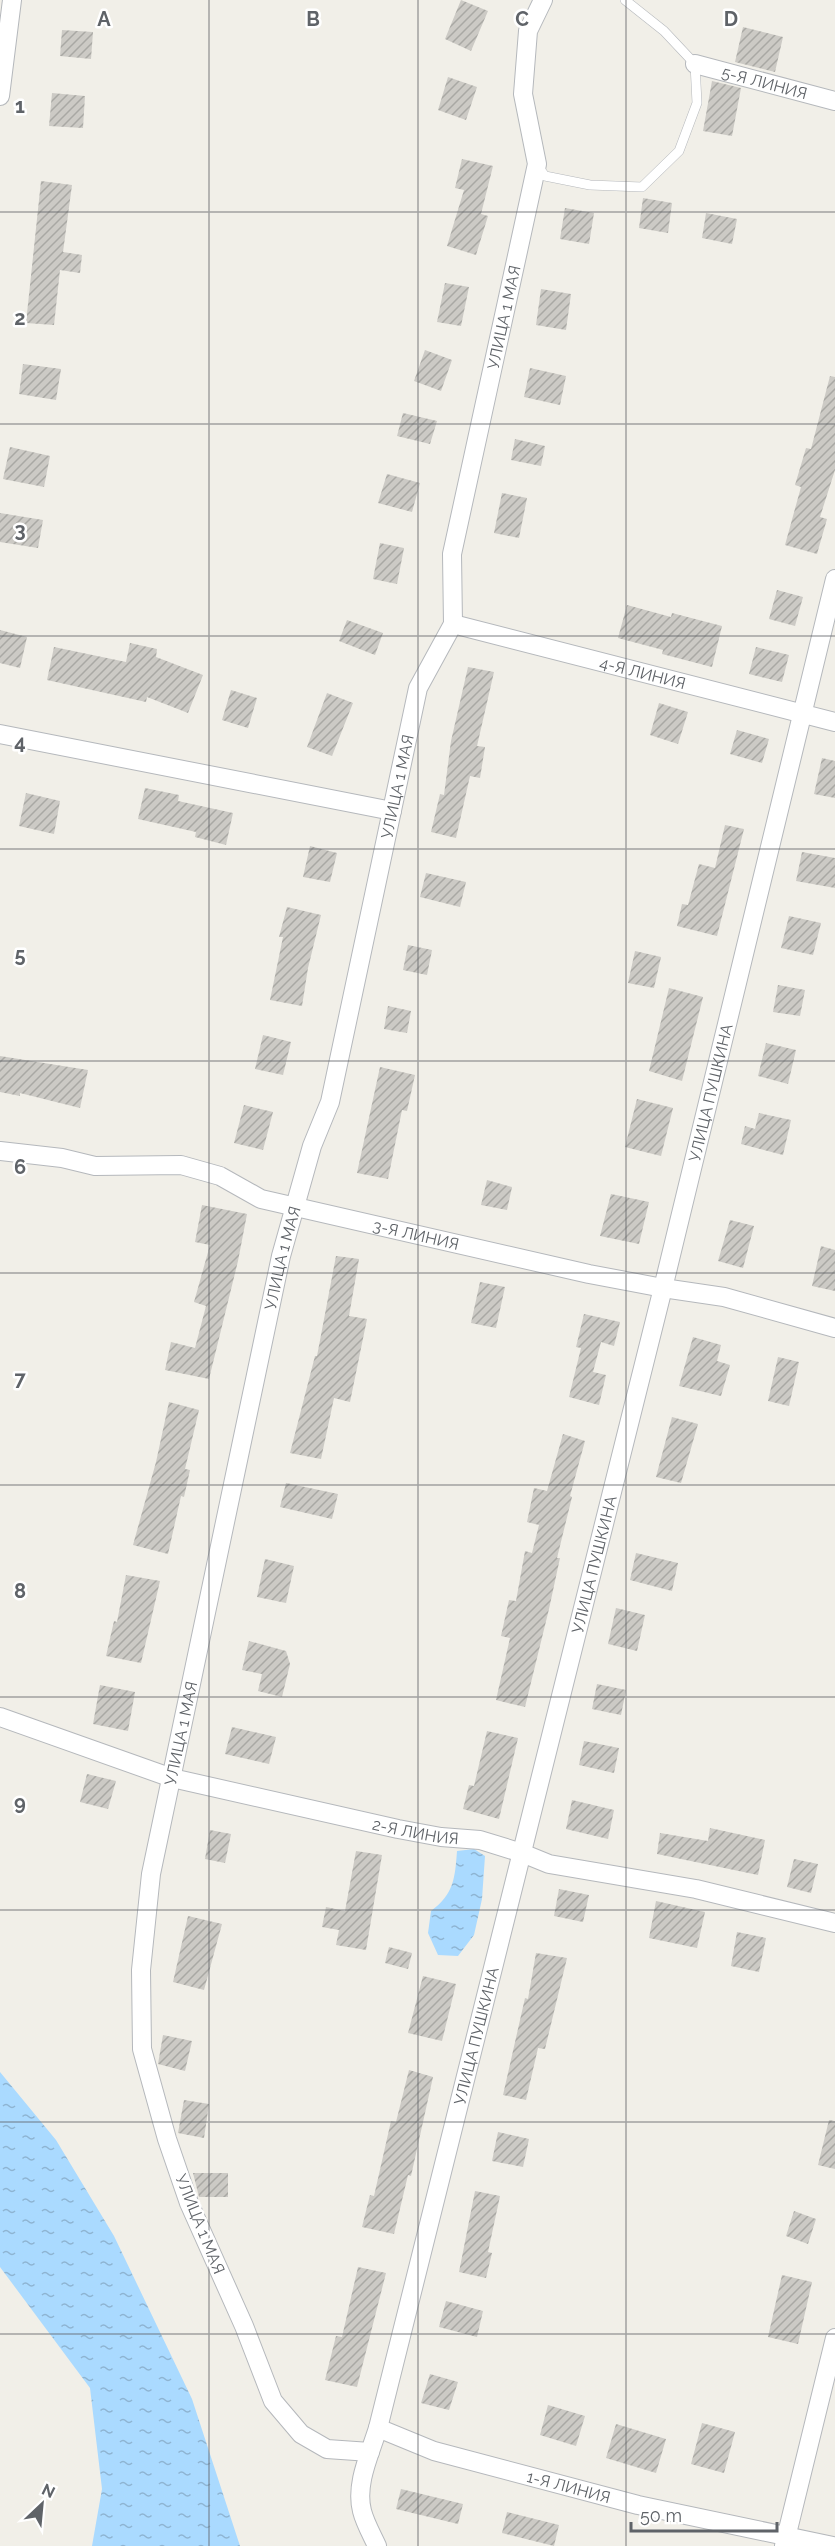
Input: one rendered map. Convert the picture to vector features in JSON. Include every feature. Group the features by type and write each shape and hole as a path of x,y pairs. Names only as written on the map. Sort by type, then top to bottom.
{"street":[{"path":"0,96 12,0"},
{"name":"УЛИЦА 1 МАЯ","path":"370,2452 327,2449 301,2434 273,2401 244,2326 189,2203 167,2139 142,2049 141,1970 151,1874 281,1256 312,1146 330,1102 418,688 453,624 452,554 537,164 523,94 528,31 543,0"},
{"name":"5-Я ЛИНИЯ","path":"695,64 835,101"},
{"name":"УЛИЦА ПУШКИНА","path":"377,2546 362,2512 360,2492 378,2428 663,1288 835,579"},
{"name":"4-Я ЛИНИЯ","path":"453,624 835,722"},
{"path":"0,734 392,811"},
{"name":"3-Я ЛИНИЯ","path":"0,1151 62,1158 95,1166 181,1165 220,1176 261,1199 296,1208 663,1288 724,1297 835,1328"},
{"name":"2-Я ЛИНИЯ","path":"0,1718 171,1778 398,1829 441,1837 480,1840 549,1864 696,1889 835,1923"},
{"path":"785,2541 835,2338"},
{"name":"1-Я ЛИНИЯ","path":"378,2428 435,2451 638,2505 785,2541 833,2546"}],"lane":[{"path":"537,164 545,176 590,185 642,188 679,150 697,103 695,64 664,31 626,0"}],"water":[{"path":"474,1849 485,1856 482,1899 474,1935 458,1956 438,1955 428,1933 431,1911 449,1892 457,1851"},
{"path":"0,2072 56,2140 114,2236 192,2399 240,2546 92,2546 102,2489 90,2388 0,2267"}],"building":[{"path":"461,0 488,11 471,51 445,39"},
{"path":"743,27 783,37 775,72 735,62"},
{"path":"62,30 93,32 91,59 60,56"},
{"path":"448,77 477,87 466,120 438,110"},
{"path":"712,81 741,88 732,136 703,131"},
{"path":"52,93 85,96 83,128 49,126"},
{"path":"462,159 493,166 481,214 488,216 476,255 447,246 464,190 455,188"},
{"path":"41,181 72,185 63,252 82,255 80,273 60,270 54,325 26,323"},
{"path":"643,198 672,203 668,233 639,228"},
{"path":"565,208 594,213 589,244 560,239"},
{"path":"706,213 737,219 732,244 702,238"},
{"path":"445,283 469,287 461,326 437,322"},
{"path":"541,289 571,294 566,330 536,325"},
{"path":"425,350 452,360 441,391 414,381"},
{"path":"23,364 61,369 56,400 19,394"},
{"path":"530,368 566,376 560,405 524,397"},
{"path":"830,376 835,377 835,470 820,517 827,519 817,554 785,545 801,487 795,485 806,448 811,449"},
{"path":"403,413 437,421 430,444 397,436"},
{"path":"515,439 545,446 541,466 511,460"},
{"path":"10,447 50,456 44,487 3,479"},
{"path":"387,474 420,483 412,512 378,503"},
{"path":"502,493 527,498 519,538 494,533"},
{"path":"0,513 43,520 38,548 0,542"},
{"path":"380,543 404,548 397,584 373,579"},
{"path":"777,590 803,597 795,626 769,619"},
{"path":"627,605 671,617 672,613 722,626 712,667 662,654 663,650 618,638"},
{"path":"347,620 383,633 375,655 339,641"},
{"path":"0,630 27,637 20,668 0,663"},
{"path":"130,643 157,649 156,657 203,675 188,713 147,697 146,702 47,680 54,647 126,662"},
{"path":"756,647 789,655 782,682 749,674"},
{"path":"468,667 494,672 477,746 485,747 480,778 470,776 456,838 431,832 440,794 444,795 451,741"},
{"path":"231,690 257,698 248,728 222,720"},
{"path":"327,693 353,703 332,756 307,747"},
{"path":"659,703 688,712 678,744 650,735"},
{"path":"737,730 769,739 762,763 730,754"},
{"path":"822,758 835,761 835,798 814,794"},
{"path":"145,788 179,795 178,801 233,813 226,845 195,837 196,832 138,819"},
{"path":"26,793 60,801 54,834 19,826"},
{"path":"725,825 744,829 717,936 677,926 682,904 688,905 699,864 715,868"},
{"path":"310,846 337,853 330,882 303,877"},
{"path":"802,852 835,858 835,888 796,881"},
{"path":"426,873 466,882 460,907 420,897"},
{"path":"287,907 321,915 308,968 302,1006 270,1000 283,937 279,937"},
{"path":"789,916 821,923 813,955 781,948"},
{"path":"408,945 432,950 427,975 403,970"},
{"path":"635,951 661,957 654,988 628,983"},
{"path":"778,985 805,990 800,1016 773,1012"},
{"path":"669,988 703,997 682,1081 649,1071"},
{"path":"388,1006 411,1011 407,1033 384,1029"},
{"path":"263,1035 291,1042 283,1075 255,1069"},
{"path":"766,1043 796,1050 788,1084 758,1076"},
{"path":"0,1056 88,1070 80,1108 20,1093 20,1096 0,1092"},
{"path":"380,1067 415,1075 407,1111 402,1110 388,1179 357,1173"},
{"path":"637,1099 673,1108 661,1156 625,1147"},
{"path":"244,1105 273,1112 263,1150 234,1143"},
{"path":"759,1113 791,1120 783,1155 741,1144 745,1126 755,1129"},
{"path":"487,1180 512,1187 507,1210 481,1205"},
{"path":"611,1194 649,1202 639,1244 600,1236"},
{"path":"202,1205 247,1214 209,1379 165,1370 171,1342 195,1348 206,1306 194,1302 210,1245 195,1242"},
{"path":"730,1220 754,1226 743,1268 718,1261"},
{"path":"821,1246 835,1250 835,1291 812,1286"},
{"path":"336,1256 359,1259 349,1316 367,1319 350,1402 334,1398 321,1459 290,1453 315,1356 317,1356"},
{"path":"480,1282 505,1287 496,1328 471,1323"},
{"path":"584,1314 620,1322 614,1346 601,1342 593,1372 606,1375 599,1405 569,1397 581,1348 576,1347"},
{"path":"693,1337 721,1345 717,1361 730,1365 721,1396 679,1386"},
{"path":"778,1357 799,1362 789,1406 768,1401"},
{"path":"169,1402 199,1410 185,1469 190,1470 184,1497 181,1496 168,1554 133,1545 156,1462"},
{"path":"672,1417 698,1424 681,1483 656,1477"},
{"path":"563,1434 585,1441 570,1496 572,1497 557,1558 560,1558 525,1707 496,1700 510,1638 501,1636 509,1600 516,1601 525,1551 532,1553 539,1525 527,1522 534,1488 547,1491"},
{"path":"286,1483 338,1494 332,1519 280,1507"},
{"path":"636,1553 678,1563 672,1591 630,1580"},
{"path":"265,1559 294,1566 286,1603 257,1597"},
{"path":"126,1575 160,1581 141,1663 106,1656 114,1621 117,1622"},
{"path":"616,1608 645,1615 637,1651 608,1644"},
{"path":"249,1641 286,1651 290,1664 282,1697 258,1691 262,1674 242,1670"},
{"path":"597,1684 626,1690 621,1715 592,1709"},
{"path":"100,1685 135,1692 128,1731 93,1724"},
{"path":"232,1727 276,1737 269,1764 225,1754"},
{"path":"487,1731 518,1738 499,1819 463,1809 469,1785 474,1786"},
{"path":"584,1741 619,1748 614,1773 579,1765"},
{"path":"87,1774 116,1781 108,1809 80,1802"},
{"path":"572,1800 614,1810 608,1839 566,1829"},
{"path":"710,1828 765,1840 758,1875 657,1854 660,1833 708,1841"},
{"path":"210,1830 231,1834 225,1863 205,1859"},
{"path":"356,1851 382,1855 366,1950 336,1945 339,1930 322,1927 326,1907 345,1911"},
{"path":"794,1859 818,1864 811,1893 787,1887"},
{"path":"559,1889 589,1895 583,1922 554,1916"},
{"path":"656,1901 705,1912 697,1948 649,1938"},
{"path":"188,1916 222,1924 204,1990 173,1982"},
{"path":"737,1932 766,1938 759,1972 731,1966"},
{"path":"389,1947 412,1953 408,1969 385,1963"},
{"path":"536,1953 567,1958 545,2049 538,2048 526,2100 503,2095 525,1998 528,1999"},
{"path":"423,1976 456,1984 442,2041 408,2033"},
{"path":"163,2035 192,2041 185,2071 158,2064"},
{"path":"409,2070 433,2077 411,2176 408,2175 394,2234 362,2227 370,2195 374,2196 391,2121 396,2122"},
{"path":"184,2100 209,2104 204,2138 178,2133"},
{"path":"829,2120 835,2121 835,2169 818,2165"},
{"path":"498,2132 529,2139 523,2167 492,2161"},
{"path":"193,2173 228,2173 228,2197 199,2197"},
{"path":"475,2191 500,2196 488,2252 492,2253 486,2278 459,2272"},
{"path":"794,2211 816,2219 808,2244 786,2236"},
{"path":"358,2267 386,2273 357,2387 325,2380 336,2336 342,2337"},
{"path":"782,2275 812,2282 798,2344 768,2337"},
{"path":"446,2301 483,2311 477,2337 439,2327"},
{"path":"430,2374 458,2382 449,2410 421,2403"},
{"path":"548,2405 585,2416 576,2446 540,2435"},
{"path":"702,2423 735,2432 724,2473 691,2464"},
{"path":"616,2424 666,2439 656,2473 606,2458"},
{"path":"401,2489 463,2504 458,2524 396,2509"},
{"path":"507,2512 559,2525 554,2546 502,2533"}]}
